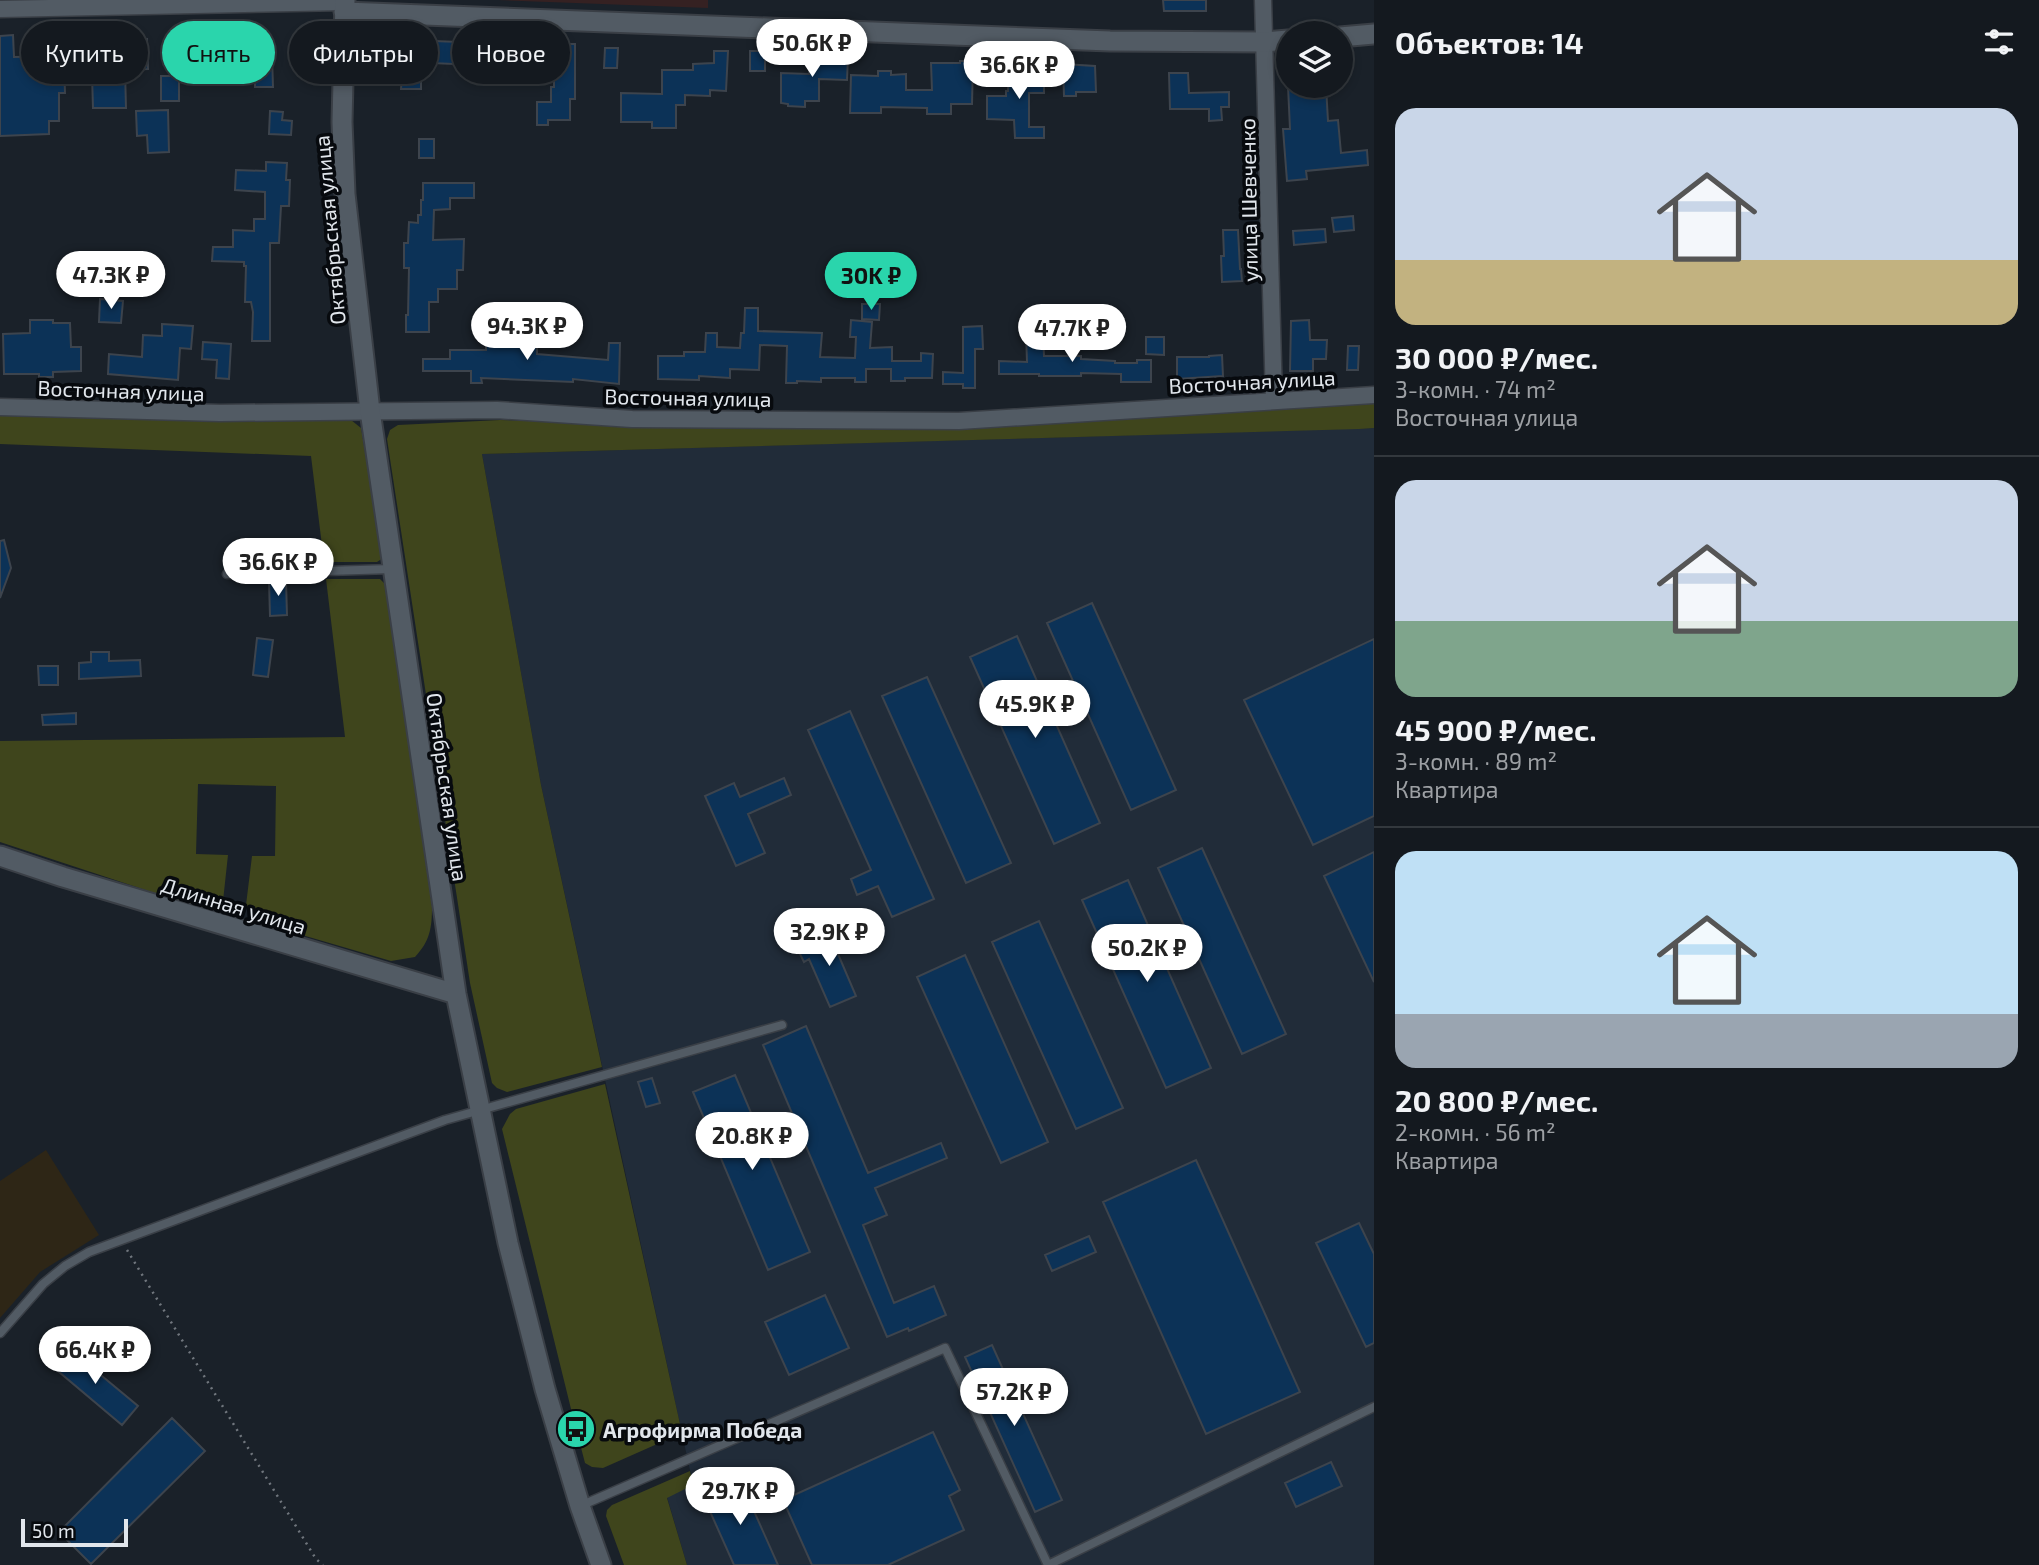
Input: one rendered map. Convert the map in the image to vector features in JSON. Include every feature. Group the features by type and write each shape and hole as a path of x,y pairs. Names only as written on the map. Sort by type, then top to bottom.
{"street":[{"name":"улица Шевченко","path":"1263,0 1274,400"},
{"path":"0,9 345,5 1110,41 1276,41"},
{"name":"Октябрьская улица","path":"345,5 343,170 370,411 456,994 508,1243 542,1376 580,1506 601,1565"},
{"path":"1353,36 1374,34"},
{"name":"Восточная улица","path":"0,407 220,414 497,410 632,419 959,421 1374,395"},
{"name":"Длинная улица","path":"0,856 456,994"}],"lane":[{"path":"227,574 393,569"},
{"path":"0,1333 43,1284 65,1266 89,1252 445,1120 782,1025"},
{"path":"580,1506 945,1348 1048,1565 1374,1407"}],"path":[{"path":"121,1240 316,1559 323,1565"}],"shaded area":[{"path":"498,0 708,0 708,8"},
{"path":"1374,428 1374,1565 687,1565 667,1497 693,1484 541,785 482,454"},
{"path":"46,1150 99,1235 40,1272 0,1318 0,1181"}],"green space":[{"path":"1374,402 1374,428 1359,429 482,454 541,785 602,1067 507,1092 492,1083 470,983 387,439 390,430 398,425 500,420 664,424"},
{"path":"0,413 351,420 361,428 383,558 377,562 324,562 311,456 0,444"},
{"path":"326,579 380,579 386,585 432,906 429,934 415,957 391,961 261,923 250,913 246,905 252,856 275,856 276,786 198,784 196,854 228,855 223,901 218,909 209,911 0,842 0,741 345,737"},
{"path":"605,1084 682,1433 603,1468 585,1463 578,1436 584,1432 581,1419 573,1417 502,1129 516,1109"},
{"path":"690,1471 693,1485 667,1498 687,1565 624,1565 606,1516 607,1510 612,1505"}],"building":[{"path":"1163,0 1206,0 1206,11 1164,11"},
{"path":"13,35 14,57 21,57 21,84 65,84 65,93 59,93 59,121 49,121 49,134 0,136 0,36"},
{"path":"438,41 452,42 452,64 438,63"},
{"path":"570,44 575,44 575,99 570,99 570,120 548,120 548,125 537,125 537,102 551,102 551,87 554,87 554,84 570,84"},
{"path":"605,48 618,48 617,68 604,68"},
{"path":"714,51 728,51 726,91 710,90 710,96 685,95 685,105 676,105 676,128 652,128 652,122 621,122 621,93 662,94 662,70 693,70 693,64 714,63"},
{"path":"750,51 765,51 765,71 750,71"},
{"path":"811,51 848,56 847,80 819,79 819,101 805,101 805,107 781,103 781,73 809,74"},
{"path":"973,61 972,104 951,104 951,114 927,114 927,108 881,107 881,113 850,113 851,75 878,76 878,71 891,71 891,75 906,74 906,90 932,90 931,63"},
{"path":"1063,64 1095,66 1096,92 1076,92 1076,96 1064,96"},
{"path":"1044,66 1044,93 1029,93 1029,127 1044,127 1044,138 1015,138 1014,120 987,119 987,96 1006,96 1009,68"},
{"path":"1169,73 1188,73 1189,93 1229,92 1229,107 1221,107 1222,120 1209,121 1209,109 1170,109"},
{"path":"162,76 162,84 179,84 179,101 161,101"},
{"path":"92,84 125,84 126,108 93,108"},
{"path":"255,84 273,84 273,87 255,87"},
{"path":"401,84 421,84 421,89 401,89"},
{"path":"1289,98 1327,98 1328,121 1338,120 1341,153 1367,150 1368,165 1306,171 1307,179 1287,181 1283,129 1290,129"},
{"path":"168,110 169,152 148,153 147,135 137,136 136,111"},
{"path":"270,111 283,112 282,120 292,121 291,135 269,134"},
{"path":"419,139 434,139 434,158 419,158"},
{"path":"266,162 287,163 286,180 290,180 289,206 281,206 279,243 270,243 270,341 252,341 253,312 251,302 245,302 246,266 244,262 212,261 213,247 233,247 233,230 254,231 254,219 265,219 265,192 235,190 236,170 266,171"},
{"path":"423,183 474,183 474,198 450,198 450,209 434,210 433,240 464,239 463,270 457,270 457,289 438,289 438,302 429,302 429,332 406,332 409,268 404,268 404,243 408,243 409,222 418,223 418,215 421,215"},
{"path":"1353,216 1354,230 1334,232 1332,218"},
{"path":"1325,229 1326,242 1294,245 1293,231"},
{"path":"1223,230 1238,230 1242,281 1222,282"},
{"path":"100,299 123,301 121,323 99,322"},
{"path":"862,304 880,304 879,320 862,319"},
{"path":"745,308 758,308 758,331 822,333 820,357 855,358 856,337 850,337 851,320 872,322 870,348 892,347 892,361 921,361 921,353 933,354 932,378 891,381 891,369 866,369 866,382 855,382 855,378 821,378 821,382 786,383 787,346 760,345 759,370 730,369 730,378 699,376 699,380 658,379 658,356 684,356 684,352 705,352 706,333 717,333 717,347 740,348 741,333 744,333"},
{"path":"30,320 70,323 71,347 81,347 81,371 53,372 53,377 39,377 39,374 4,374 3,334 30,333"},
{"path":"1309,320 1310,340 1327,340 1326,359 1313,359 1313,371 1290,371 1291,321"},
{"path":"162,324 193,326 191,349 180,348 178,380 108,374 109,354 142,357 143,335 162,336"},
{"path":"982,326 983,349 975,349 975,388 963,388 963,384 943,384 943,372 963,373 963,327"},
{"path":"520,331 537,332 537,354 608,360 609,343 620,343 619,384 573,379 573,382 481,378 482,383 471,383 471,371 423,371 423,359 450,359 450,350 486,350 486,335 520,336"},
{"path":"1026,332 1043,332 1044,356 1081,356 1081,359 1115,363 1151,360 1151,382 1121,382 1121,374 999,374 999,361 1027,362"},
{"path":"1146,337 1164,337 1164,355 1146,354"},
{"path":"203,342 231,344 229,379 216,378 217,360 202,359"},
{"path":"1348,346 1359,346 1358,370 1347,370"},
{"path":"1222,355 1223,376 1177,379 1177,357"},
{"path":"4,540 11,568 0,598 0,541"},
{"path":"269,581 286,581 287,615 270,616"},
{"path":"1092,603 1176,790 1131,810 1047,623"},
{"path":"1017,636 1100,823 1054,844 970,657"},
{"path":"257,638 273,640 268,677 253,675"},
{"path":"1374,639 1374,816 1313,845 1244,700"},
{"path":"91,652 109,652 109,661 140,660 141,676 79,679 79,663 91,662"},
{"path":"38,666 58,666 58,685 39,685"},
{"path":"927,677 1011,863 966,883 882,696"},
{"path":"850,711 934,899 892,917 878,886 857,895 851,879 871,870 808,730"},
{"path":"76,713 76,724 43,725 42,715"},
{"path":"784,778 791,795 748,814 765,853 736,866 705,796 734,783 740,797"},
{"path":"1202,848 1286,1034 1242,1054 1158,868"},
{"path":"1374,852 1374,982 1324,876"},
{"path":"1128,880 1211,1068 1166,1088 1082,900"},
{"path":"1039,921 1123,1108 1076,1129 992,942"},
{"path":"835,931 841,945 835,947 856,996 830,1007 809,959 804,962 797,948"},
{"path":"965,955 1048,1142 1001,1163 917,977"},
{"path":"806,1026 868,1173 941,1143 947,1158 875,1188 887,1215 863,1225 894,1303 934,1286 946,1315 909,1331 908,1328 887,1337 763,1045"},
{"path":"735,1075 810,1252 768,1270 693,1092"},
{"path":"652,1078 660,1103 646,1107 638,1082"},
{"path":"1196,1160 1300,1392 1206,1434 1103,1202"},
{"path":"1359,1223 1374,1254 1374,1343 1366,1347 1316,1243"},
{"path":"1089,1236 1096,1252 1052,1271 1045,1255"},
{"path":"825,1295 849,1348 789,1375 765,1322"},
{"path":"992,1345 1062,1500 1035,1512 965,1357"},
{"path":"67,1347 138,1406 122,1425 52,1366"},
{"path":"172,1418 205,1451 91,1564 59,1532"},
{"path":"933,1432 960,1490 949,1496 964,1530 888,1565 812,1565 783,1500"},
{"path":"1331,1462 1342,1486 1296,1507 1285,1483"},
{"path":"741,1482 778,1565 734,1565 704,1498"}],"place":[{"name":"Агрофирма Победа","path":"576,1429"}]}
